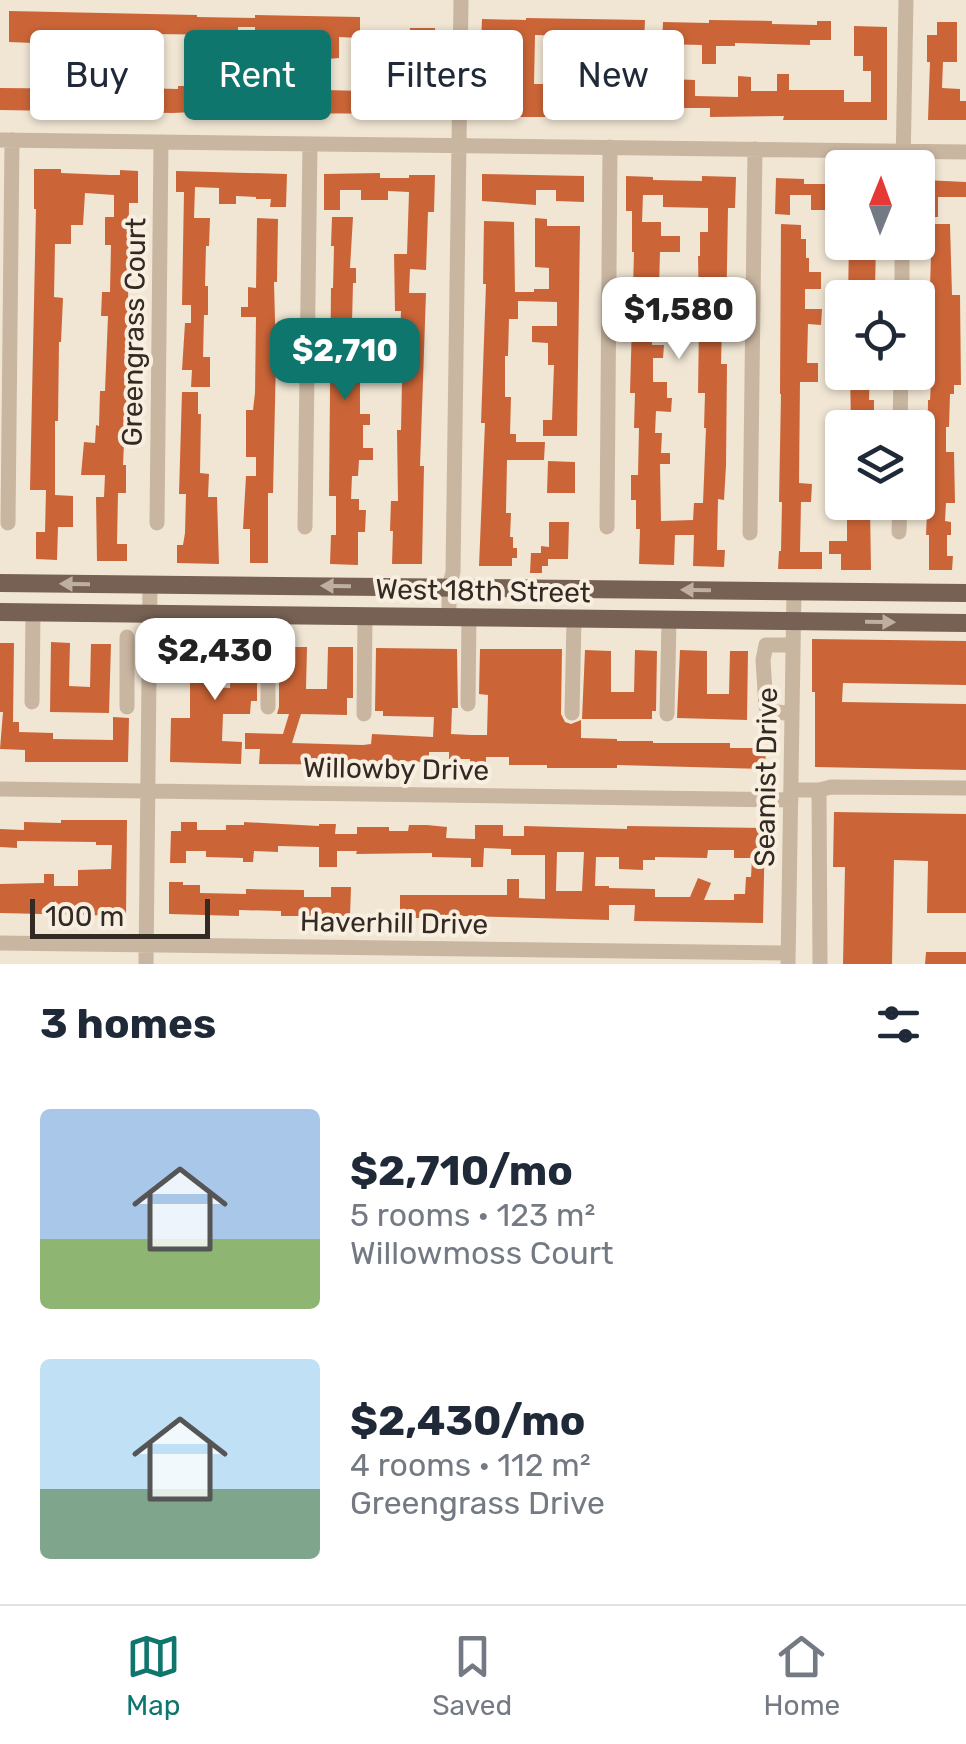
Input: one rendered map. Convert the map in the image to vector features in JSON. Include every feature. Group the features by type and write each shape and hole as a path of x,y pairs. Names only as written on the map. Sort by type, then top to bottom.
{"main road":[{"name":"West 18th Street","path":"2,583 966,593"},
{"path":"2,583 2,612"},
{"path":"619,620 620,589"},
{"name":"West 18th Street","path":"2,612 966,623"}],"street":[{"path":"449,618 453,572 461,0"},
{"path":"903,150 906,0"},
{"path":"8,523 6,140 755,149 825,154"},
{"name":"Greengrass Court","path":"157,522 161,142"},
{"path":"306,527 310,144"},
{"path":"607,527 610,148"},
{"path":"750,533 755,149"},
{"path":"935,155 966,152"},
{"path":"899,520 899,532"},
{"path":"146,964 150,584"},
{"name":"Seamist Drive","path":"788,959 794,592"},
{"path":"32,702 33,612"},
{"path":"268,615 268,707"},
{"path":"364,714 366,617"},
{"path":"468,704 469,618"},
{"path":"572,713 574,619"},
{"path":"667,714 669,620"},
{"path":"147,700 127,704 128,633 150,638"},
{"path":"792,714 770,711 766,706 764,660 766,645 793,645"},
{"name":"Willowby Drive","path":"0,789 791,795 831,786 966,788"},
{"path":"819,790 820,964"},
{"path":"789,883 820,884"},
{"name":"Haverhill Drive","path":"0,943 788,959"}],"building":[{"path":"9,11 360,17 360,30 351,30 351,38 339,37 339,58 331,59 331,30 238,27 184,30 184,34 164,34 164,30 30,30 30,43 9,42"},
{"path":"482,19 645,20 645,30 543,30 543,35 535,35 534,84 543,84 543,117 523,117 523,30 482,30"},
{"path":"772,21 817,25 817,21 831,21 831,40 810,40 810,45 716,46 716,64 702,64 702,45 684,45 684,30 663,30 663,22"},
{"path":"937,22 957,22 957,62 943,62 942,88 960,89 960,101 966,101 966,120 928,120 927,35 937,35"},
{"path":"854,26 887,27 887,120 710,117 710,108 684,108 684,80 695,80 695,96 738,97 738,76 751,77 751,91 777,91 777,74 789,74 789,90 844,90 844,102 871,102 871,71 863,71 863,56 854,56"},
{"path":"184,86 184,112 164,113 164,89"},
{"path":"0,88 30,88 30,111 0,110"},
{"path":"331,90 351,91 351,114 331,113"},
{"path":"34,169 110,175 120,175 120,170 138,171 138,203 129,203 123,465 126,493 118,493 117,544 127,544 127,561 97,561 96,497 104,497 105,475 81,475 84,442 95,443 100,391 105,391 108,316 101,316 102,292 110,292 111,245 105,245 105,217 114,217 114,195 85,193 83,225 71,225 71,244 55,244 54,297 63,298 55,421 55,495 73,496 73,527 58,527 57,560 36,559 36,532 45,532 46,490 30,490"},
{"path":"176,171 287,174 286,207 270,207 271,199 236,196 236,204 219,204 219,188 195,187 194,218 210,218 203,357 210,357 210,387 191,387 192,370 182,370 185,323 191,323 191,305 182,305 184,192 176,192"},
{"path":"380,173 380,178 435,175 434,212 428,212 426,270 410,269 409,293 426,293 420,466 424,466 422,564 392,564 390,531 391,501 398,501 397,430 401,430 402,381 398,381 401,311 395,311 394,254 407,254 409,192 388,191 388,200 361,200 361,190 340,190 340,210 324,210 324,174"},
{"path":"482,174 584,176 584,202 556,201 556,190 536,190 536,205 482,201"},
{"path":"626,176 702,181 702,176 736,177 735,208 728,208 726,324 722,324 721,364 727,364 726,466 724,500 718,499 717,550 725,550 724,567 693,566 694,535 675,535 674,565 639,564 640,529 636,529 636,500 631,500 631,475 638,475 639,428 634,428 635,393 630,393 634,252 632,211 626,211","holes":["643,195 663,195 663,207 708,208 708,232 700,232 699,311 694,311 693,323 699,323 698,393 705,393 706,428 703,503 694,503 693,520 661,521 660,464 670,464 670,453 661,453 662,433 655,433 656,411 671,412 672,398 667,398 667,382 653,382 653,358 663,358 664,345 652,345 652,322 655,288 659,288 660,252 680,252 680,236 661,236 661,222 642,222"]},
{"path":"776,178 825,184 825,210 811,210 811,195 790,195 790,215 775,214"},
{"path":"935,181 966,182 966,197 938,197 938,217"},
{"path":"332,217 353,217 350,268 356,268 352,323 356,323 356,349 350,349 350,379 360,380 360,414 370,414 370,425 363,425 363,448 373,448 373,460 359,460 358,476 352,476 351,499 359,499 359,510 366,510 365,532 358,532 358,565 330,564 331,535 336,535 336,496 329,496"},
{"path":"257,218 278,219 268,563 250,563 250,529 243,529 246,476 256,476 256,457 246,457 246,410 253,410 255,393 256,317 241,317 241,307 248,307 248,287 256,288"},
{"path":"535,218 547,219 547,226 580,226 577,436 543,436 543,420 552,420 554,365 548,365 548,343 532,342 532,326 557,326 557,302 518,301 518,319 509,319 505,356 505,397 511,397 510,434 516,434 516,442 545,442 544,460 507,460 506,513 511,513 510,537 513,548 517,548 517,558 512,558 512,566 479,566 485,423 481,423 484,221 514,222 515,292 534,292 549,289 549,268 535,267"},
{"path":"781,224 801,225 809,272 821,272 821,289 805,289 805,309 822,309 821,325 808,324 807,363 818,363 818,382 800,382 799,483 812,484 811,502 801,502 800,552 822,552 822,569 778,569 782,502"},
{"path":"935,224 950,224 952,295 960,295 961,385 954,385 954,394 950,394 946,427 946,452 954,452 955,503 946,503 945,521 951,522 947,556 953,556 952,570 929,570 926,535 927,520 935,520 935,410 928,410 931,390 935,390 935,280 930,280 931,260 935,260"},
{"path":"849,260 876,260 875,280 848,280"},
{"path":"850,390 869,390 874,410 851,410"},
{"path":"182,392 198,392 200,473 209,474 208,497 217,497 219,564 177,563 177,545 183,545 185,533 186,494 179,494"},
{"path":"548,461 575,462 575,493 547,493"},
{"path":"847,520 870,520 871,570 841,570 841,554 829,554 829,541 847,541"},
{"path":"549,522 569,522 568,559 548,559 542,573 530,573 531,553 541,553 541,546 549,547"},
{"path":"812,639 966,641 966,685 843,683 842,702 966,704 966,770 815,767"},
{"path":"51,642 70,643 69,686 90,687 91,644 111,644 109,713 50,712"},
{"path":"0,643 14,643 13,722 19,722 19,732 53,733 53,739 113,740 113,717 129,718 128,762 25,762 25,750 0,749"},
{"path":"190,645 257,648 257,701 251,701 250,714 223,714 222,741 242,742 241,764 170,762 171,718 190,718","holes":["210,660 231,660 230,688 210,687"]},
{"path":"279,647 307,647 306,689 327,689 328,647 353,647 353,698 347,698 347,715 301,714 292,743 363,745 371,744 372,734 433,737 434,717 383,716 383,711 375,711 376,648 457,649 458,708 452,708 451,734 471,735 487,735 488,695 479,694 480,649 562,649 561,714 571,724 581,720 581,738 730,743 730,748 766,748 765,769 617,765 547,768 509,765 509,757 486,757 486,766 470,766 470,759 449,759 449,752 429,752 429,762 390,761 390,765 259,764 260,749 245,749 245,733 283,734 289,714 277,714"},
{"path":"585,650 611,651 611,692 634,692 635,650 657,651 656,711 652,711 652,719 582,719"},
{"path":"680,650 707,651 707,694 729,694 730,651 748,651 747,720 677,718"},
{"path":"834,812 966,814 966,913 927,913 928,861 894,860 892,964 843,964 845,867 833,867"},
{"path":"127,820 126,916 0,913 0,884 44,883 44,874 54,874 54,886 78,886 78,870 111,869 112,845 17,841 17,848 0,847 0,829 24,830 24,822"},
{"path":"181,822 197,822 197,830 226,830 226,825 244,822 336,824 335,834 357,834 357,827 408,831 409,825 427,825 447,827 446,838 475,839 475,825 503,825 503,836 524,836 524,826 765,828 763,923 634,921 635,905 609,905 609,920 427,915 400,918 400,895 507,895 507,879 519,879 519,898 545,899 545,855 511,855 511,849 484,848 483,867 471,867 471,858 432,857 432,853 337,851 337,867 319,867 319,847 278,846 278,852 254,851 253,862 206,857 206,851 186,851 186,863 170,863 171,831 181,831","holes":["708,850 734,850 734,858 752,858 745,894 734,894 734,900 704,900 711,883 698,878 690,897 655,897 655,889 595,886 596,857 619,857 619,869 643,870 643,860 707,858","557,852 584,852 582,891 556,891"]},
{"path":"169,882 200,885 200,893 304,890 304,897 331,897 331,887 351,887 350,916 281,916 281,911 239,910 239,916 169,914"},
{"path":"926,952 966,952 966,964 925,964"}]}
